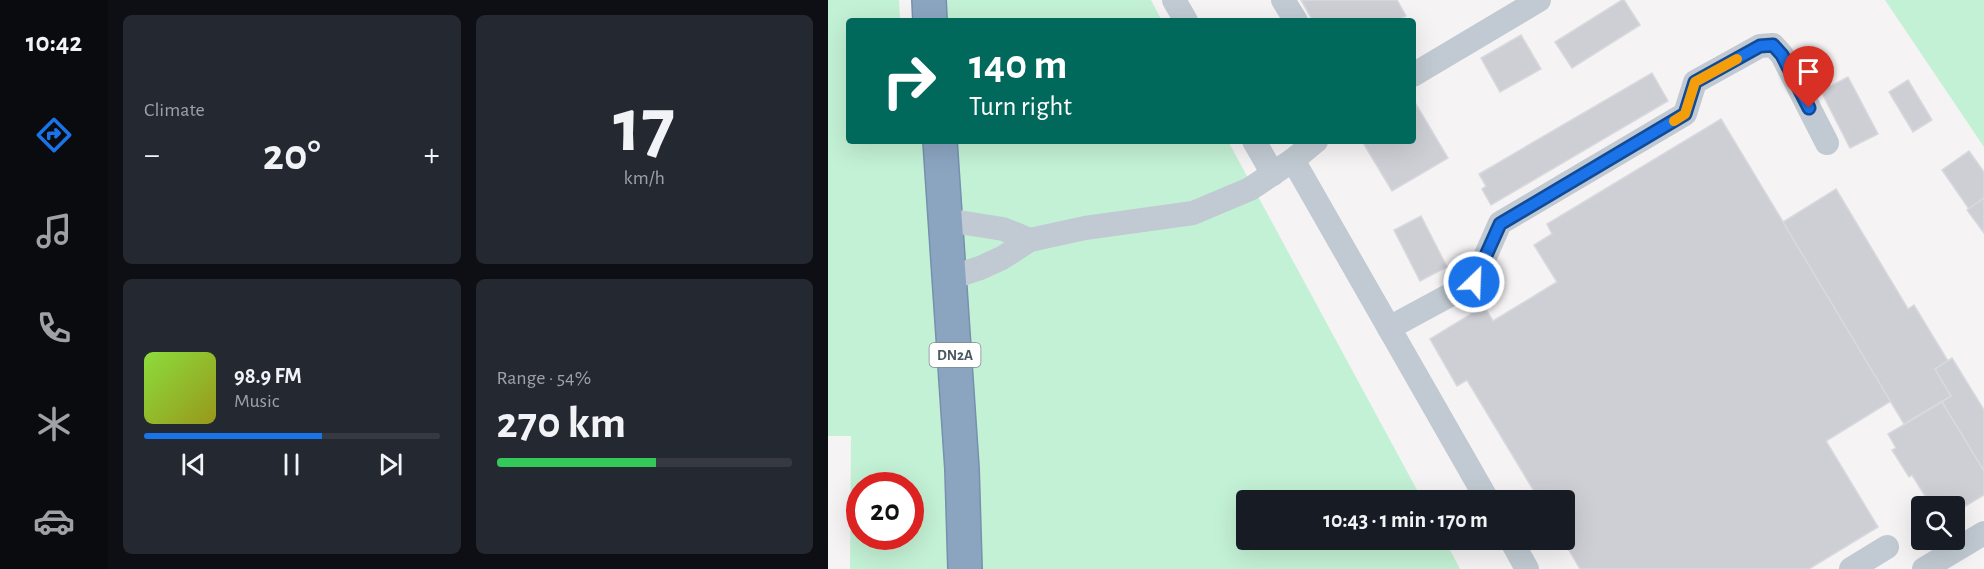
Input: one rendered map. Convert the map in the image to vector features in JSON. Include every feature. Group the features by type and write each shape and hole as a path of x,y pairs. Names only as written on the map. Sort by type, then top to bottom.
{"highway":[{"path":"929,0 930,18"},
{"name":"DN2A","path":"940,144 962,469 965,569"}],"lane":[{"path":"1174,0 1184,18"},
{"path":"1283,0 1294,18"},
{"path":"1416,73 1539,0"},
{"path":"1389,328 1474,282 1500,224 1685,114 1695,82 1760,46 1773,45 1782,55 1827,142"},
{"path":"1256,144 1273,174"},
{"path":"950,278 987,265 1030,240 1085,228 1193,213 1250,189 1312,144"},
{"path":"1293,160 1482,490"},
{"path":"946,220 1003,229 1030,240"},
{"path":"1924,569 1984,533"},
{"path":"1851,569 1887,547"},
{"path":"1517,550 1527,569"}],"green space":[{"path":"828,0 899,0 900,18 846,18 846,144 1230,144 1417,490 1236,490 1236,550 1450,550 1460,569 850,569 850,550 924,550 924,472 851,472 851,436 828,436"},
{"path":"945,0 1151,0 1160,18 946,18"},
{"path":"1885,0 1984,0 1984,147"}],"building":[{"path":"1301,0 1397,0 1406,16 1402,18 1311,18"},
{"path":"1622,0 1640,25 1572,68 1555,42"},
{"path":"1521,35 1541,69 1500,92 1481,58"},
{"path":"1652,73 1668,101 1491,205 1482,189 1486,186 1479,174"},
{"path":"1848,77 1878,134 1850,148 1821,91"},
{"path":"1908,80 1932,120 1913,132 1889,92"},
{"path":"1416,104 1448,158 1392,191 1364,144 1416,144"},
{"path":"1721,119 1891,401 1826,441 1878,527 1809,569 1580,569 1569,550 1575,550 1575,490 1533,490 1467,380 1457,386 1430,339 1484,306 1493,321 1557,282 1534,245 1552,234 1547,224"},
{"path":"1969,151 1984,172 1984,198 1969,209 1942,170"},
{"path":"1836,189 1908,309 1914,305 1948,361 1935,369 1951,396 1904,424 1783,222"},
{"path":"1984,198 1984,233 1967,210"},
{"path":"1421,216 1447,267 1420,281 1394,230"},
{"path":"1952,358 1984,410 1984,471 1942,402 1951,396 1935,369"},
{"path":"1942,402 1984,471 1984,495 1965,506 1965,496 1925,496 1912,475 1909,477 1892,450 1896,448 1888,434"}],"slow traffic":[{"path":"1674,121 1685,114 1695,82 1737,59"}],"route":[{"path":"1474,282 1500,224 1685,114 1695,82 1760,46 1773,45 1782,55 1809,108"}]}
